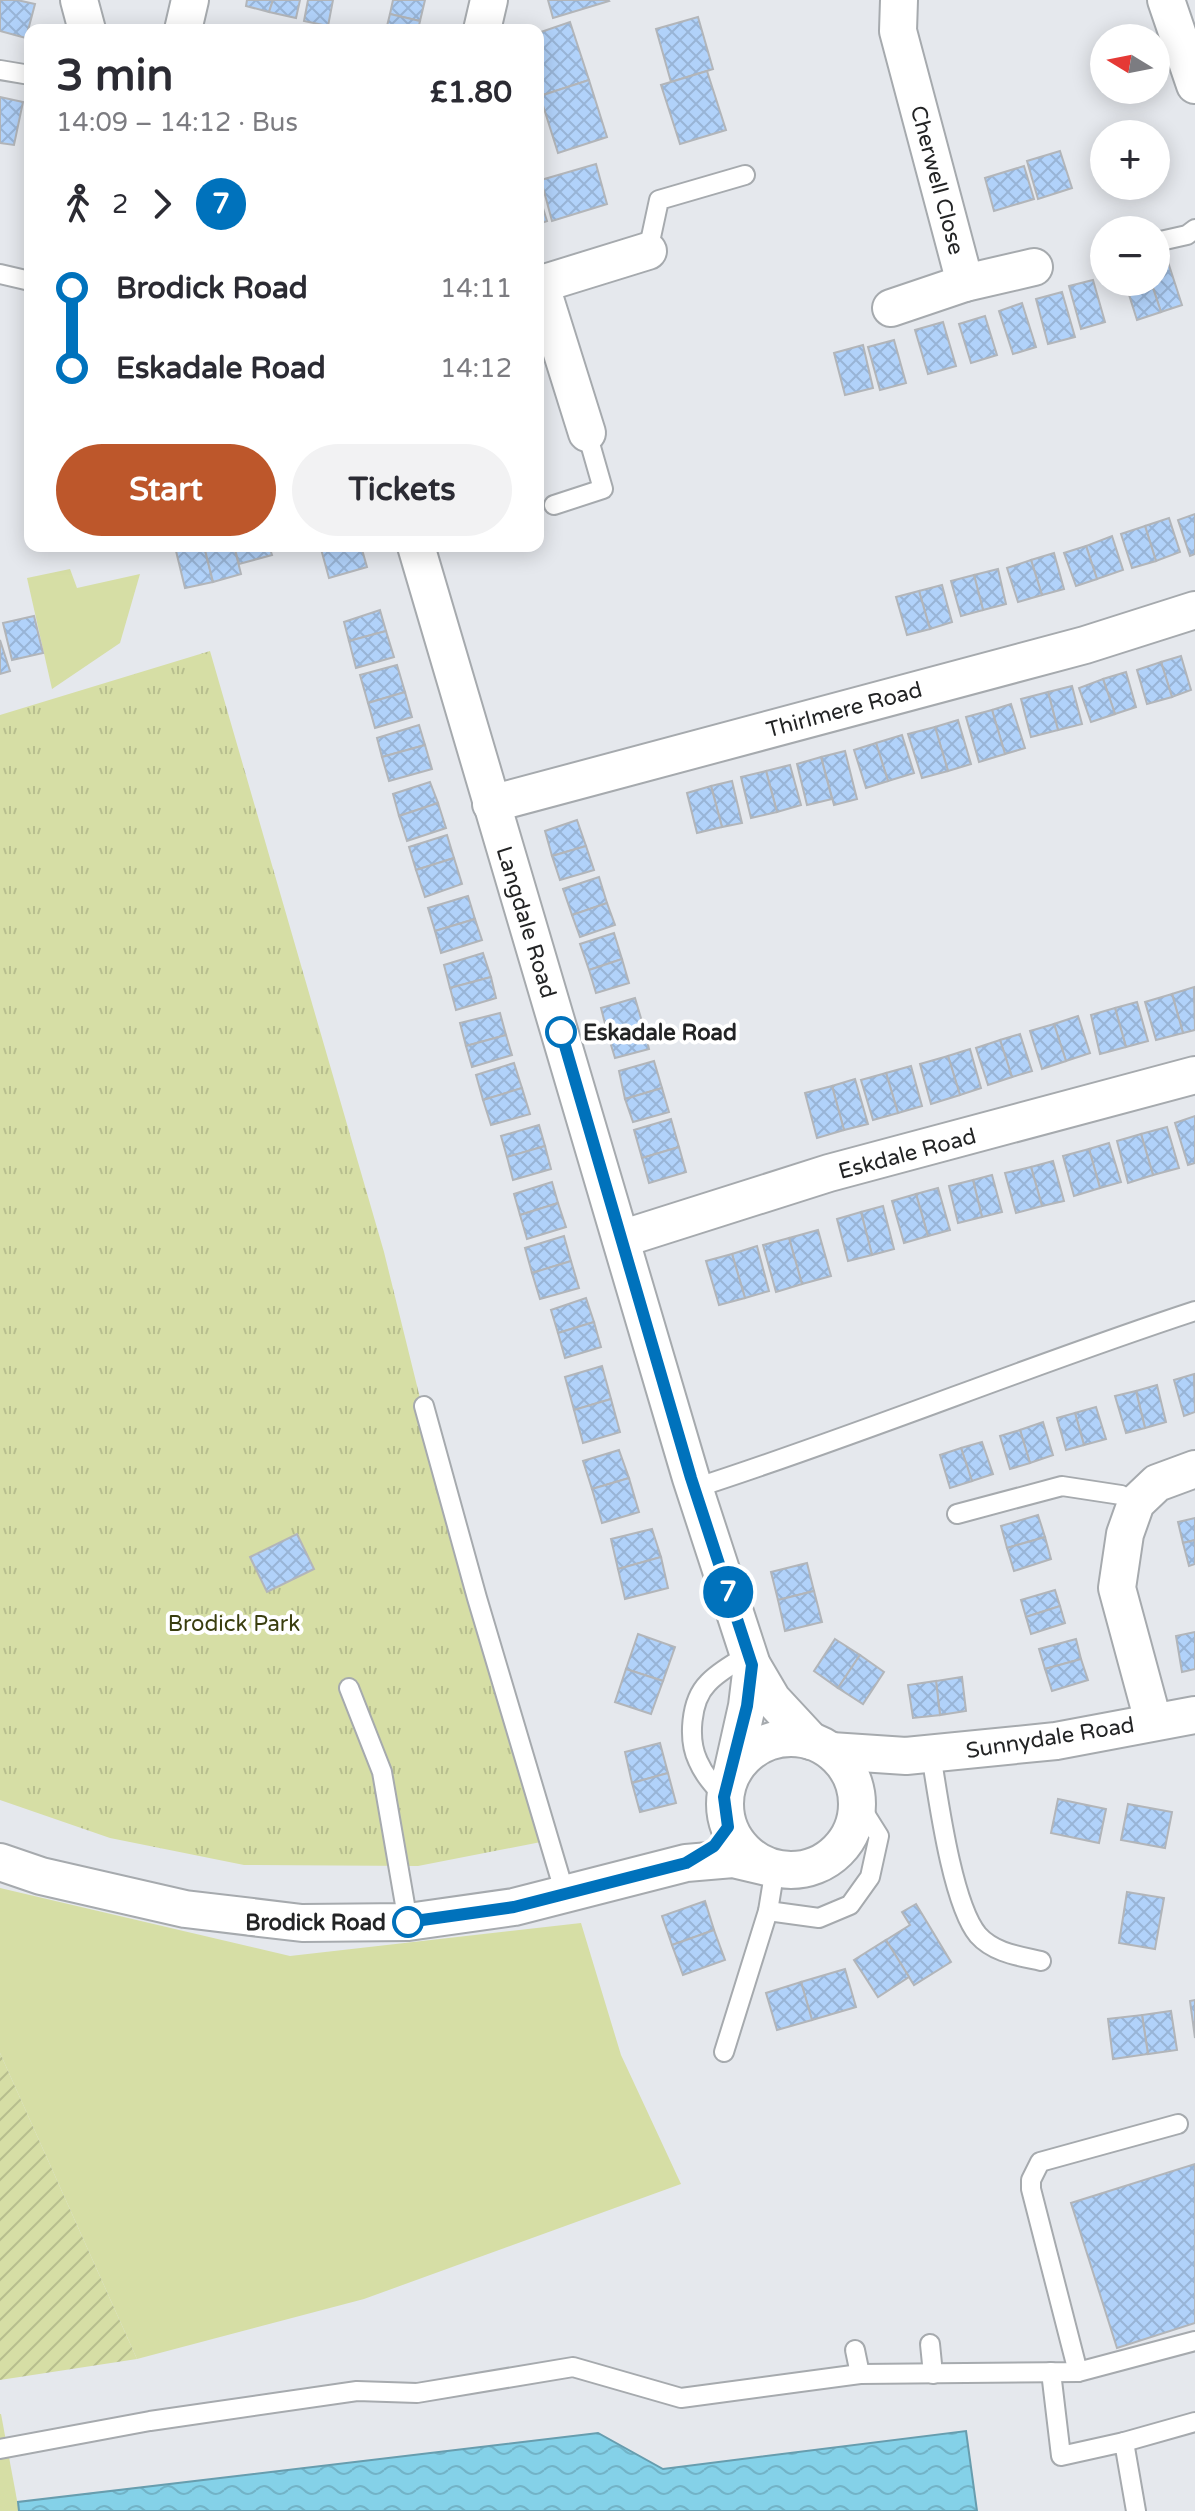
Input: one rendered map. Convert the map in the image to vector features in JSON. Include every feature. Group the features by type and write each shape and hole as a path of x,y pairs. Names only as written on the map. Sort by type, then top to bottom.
{"street":[{"path":"184,24 190,0"},
{"path":"483,24 489,0"},
{"name":"Cherwell Close","path":"891,308 965,283 898,31 899,0"},
{"path":"1166,0 1195,85"},
{"path":"544,283 648,251"},
{"path":"965,283 1034,267"},
{"path":"544,300 587,433"},
{"name":"Langdale Road","path":"418,552 695,1488 751,1660 772,1699 821,1746"},
{"name":"Thirlmere Road","path":"491,804 1085,645 1195,610"},
{"name":"Eskdale Road","path":"621,1239 829,1173 1195,1075"},
{"path":"1153,1721 1117,1588 1125,1534 1136,1503 1157,1483 1195,1469"},
{"name":"Langdale Road","path":"728,1799 747,1706 751,1660"},
{"name":"Sunnydale Road","path":"821,1746 918,1755 1056,1741 1195,1715"},
{"path":"0,1862 41,1876 185,1909 302,1923 408,1922 514,1907 686,1863 733,1859 771,1868 799,1869 824,1862 841,1847 854,1824 856,1793 844,1764 821,1746 792,1737 769,1741 746,1755 714,1846 686,1863"},
{"name":"Sunnydale Road","path":"856,1793 918,1755"},
{"path":"728,1799 747,1855 771,1868"}],"lane":[{"path":"0,70 24,74"},
{"path":"648,251 659,200 745,175"},
{"path":"1170,239 1187,235 1195,229"},
{"path":"0,274 24,280"},
{"path":"554,505 603,489 587,433"},
{"path":"695,1488 794,1456 992,1380 1195,1311"},
{"path":"424,1406 565,1894"},
{"path":"957,1514 1062,1486 1121,1495 1136,1503"},
{"path":"728,1799 709,1780 696,1759 692,1717 705,1685 727,1667 751,1660"},
{"path":"349,1688 382,1772 408,1922"},
{"path":"918,1755 962,1905 979,1936 1004,1953 1041,1961"},
{"path":"768,1911 819,1918 850,1905 870,1877 879,1836 856,1793"},
{"path":"724,2052 768,1911 771,1868"},
{"path":"1078,2372 1031,2189 1034,2172 1040,2162 1178,2124"},
{"path":"0,2449 150,2421 357,2391 417,2393 573,2367 681,2398 860,2374 1078,2372 1195,2341"},
{"path":"930,2344 933,2374"},
{"path":"855,2350 860,2374"},
{"path":"1051,2372 1061,2456 1195,2422"},
{"path":"1124,2442 1136,2511"}],"green space":[{"path":"70,569 77,588 140,574 120,643 52,689 27,578"},
{"name":"Brodick Park","path":"210,651 384,1252 457,1548 541,1842 418,1866 244,1865 110,1838 0,1800 0,715"},
{"path":"0,1888 290,1956 581,1923 621,2055 681,2184 364,2299 137,2359 0,2053"},
{"path":"0,2053 137,2359 0,2380"},
{"path":"1,2414 19,2511 0,2511"}],"water":[{"path":"966,2431 977,2511 19,2511 18,2502 598,2433 663,2469"}],"building":[{"path":"0,0 35,4 30,24 24,24 24,37 0,31"},
{"path":"247,0 273,0 269,12 246,6"},
{"path":"273,0 300,0 296,18 269,12"},
{"path":"308,0 333,0 328,24 304,21"},
{"path":"393,0 425,0 420,21 390,14"},
{"path":"548,0 608,0 609,1 553,18"},
{"path":"390,14 420,21 419,24 388,24"},
{"path":"698,17 713,69 671,82 656,29"},
{"path":"570,22 589,80 544,95 544,31"},
{"path":"707,71 726,130 680,144 661,85"},
{"path":"589,80 607,137 558,153 544,109 544,95"},
{"path":"0,97 23,102 14,145 0,143"},
{"path":"1060,151 1072,188 1038,199 1027,161"},
{"path":"596,164 607,204 552,221 544,179"},
{"path":"1024,166 1034,199 994,211 985,178"},
{"path":"1170,268 1182,305 1161,312 1156,296 1170,296"},
{"path":"1090,281 1090,296 1098,296 1105,322 1081,329 1069,286"},
{"path":"1062,292 1075,337 1048,344 1036,299"},
{"path":"1129,296 1156,296 1161,312 1137,320"},
{"path":"1022,303 1036,347 1013,354 999,311"},
{"path":"985,316 997,355 971,363 959,324"},
{"path":"943,322 956,366 928,374 915,330"},
{"path":"894,340 906,383 880,390 868,347"},
{"path":"863,345 873,388 845,395 834,353"},
{"path":"1195,514 1195,554 1190,556 1178,520"},
{"path":"1169,518 1180,552 1156,561 1145,526"},
{"path":"1145,526 1156,561 1132,568 1121,534"},
{"path":"1112,536 1123,570 1097,579 1086,546"},
{"path":"1086,546 1097,579 1076,586 1064,553"},
{"path":"176,552 206,552 213,582 185,588"},
{"path":"206,552 236,552 241,574 213,582"},
{"path":"236,552 271,552 272,555 239,564"},
{"path":"322,552 363,552 367,567 329,578"},
{"path":"1054,553 1064,589 1042,595 1031,560"},
{"path":"1031,560 1042,595 1018,602 1007,568"},
{"path":"998,569 1006,604 983,610 974,575"},
{"path":"974,575 983,610 961,616 951,581"},
{"path":"942,585 952,622 930,629 919,591"},
{"path":"919,591 930,629 907,635 896,597"},
{"path":"380,610 386,631 349,641 344,622"},
{"path":"34,616 43,653 12,660 3,623"},
{"path":"386,631 394,657 356,668 349,641"},
{"path":"0,640 10,671 0,674"},
{"path":"1181,656 1191,690 1172,697 1161,662"},
{"path":"1161,662 1172,697 1147,704 1137,670"},
{"path":"397,665 405,692 368,703 360,675"},
{"path":"1126,672 1136,707 1115,714 1103,679"},
{"path":"1103,679 1115,714 1091,722 1079,688"},
{"path":"1072,686 1082,724 1058,730 1048,692"},
{"path":"405,692 412,717 375,728 368,703"},
{"path":"1048,692 1058,730 1031,737 1021,699"},
{"path":"1011,704 1025,748 1005,754 992,710"},
{"path":"992,710 1005,754 979,762 966,717"},
{"path":"958,720 971,764 948,771 935,727"},
{"path":"419,725 425,745 382,757 377,738"},
{"path":"935,727 948,771 922,778 908,734"},
{"path":"902,735 914,773 888,781 876,743"},
{"path":"876,743 888,781 866,788 854,750"},
{"path":"425,745 432,769 389,781 382,757"},
{"path":"845,751 857,799 834,805 821,757"},
{"path":"821,757 832,799 807,805 797,764"},
{"path":"790,765 801,805 777,812 766,771"},
{"path":"766,771 777,812 751,818 741,777"},
{"path":"732,781 742,823 722,827 711,786"},
{"path":"430,782 438,803 399,816 393,794"},
{"path":"711,786 722,827 697,833 687,793"},
{"path":"438,803 446,828 407,841 399,816"},
{"path":"577,820 586,846 552,856 545,831"},
{"path":"447,835 454,858 416,870 409,847"},
{"path":"586,846 594,870 560,880 552,856"},
{"path":"454,858 462,884 425,897 416,870"},
{"path":"599,877 607,903 572,915 563,889"},
{"path":"468,896 475,919 435,931 428,908"},
{"path":"607,903 615,925 580,937 572,915"},
{"path":"475,919 482,940 441,953 435,931"},
{"path":"614,933 622,959 589,970 580,944"},
{"path":"483,953 491,977 450,988 444,965"},
{"path":"622,959 629,983 596,993 589,970"},
{"path":"491,977 496,998 456,1010 450,988"},
{"path":"1194,987 1195,1030 1183,1033 1172,994"},
{"path":"1172,994 1183,1033 1156,1040 1145,1002"},
{"path":"635,998 643,1025 608,1035 601,1008"},
{"path":"1137,1002 1148,1041 1126,1047 1115,1008"},
{"path":"1115,1008 1126,1047 1100,1054 1091,1015"},
{"path":"500,1013 506,1035 466,1046 460,1023"},
{"path":"1078,1016 1090,1053 1066,1061 1054,1024"},
{"path":"1054,1024 1066,1061 1042,1069 1030,1031"},
{"path":"643,1025 649,1049 615,1058 608,1035"},
{"path":"1020,1034 1032,1071 1012,1077 1000,1040"},
{"path":"506,1035 512,1055 472,1067 466,1046"},
{"path":"1000,1040 1012,1077 988,1085 976,1048"},
{"path":"970,1049 981,1088 960,1095 948,1056"},
{"path":"948,1056 960,1095 931,1104 920,1064"},
{"path":"654,1061 662,1088 625,1099 619,1071"},
{"path":"514,1063 522,1088 483,1100 476,1075"},
{"path":"911,1066 922,1106 898,1113 886,1073"},
{"path":"886,1073 898,1113 873,1120 861,1080"},
{"path":"855,1079 868,1124 844,1130 832,1086"},
{"path":"832,1086 844,1130 817,1138 805,1093"},
{"path":"522,1088 530,1114 491,1125 483,1100"},
{"path":"662,1088 669,1112 633,1122 625,1099"},
{"path":"1195,1116 1195,1163 1188,1165 1175,1123"},
{"path":"671,1119 679,1147 642,1158 634,1130"},
{"path":"539,1125 545,1146 507,1157 501,1136"},
{"path":"1167,1127 1179,1168 1153,1175 1141,1134"},
{"path":"1141,1134 1153,1175 1128,1183 1117,1141"},
{"path":"1109,1143 1121,1182 1100,1188 1089,1149"},
{"path":"545,1146 551,1169 513,1180 507,1157"},
{"path":"679,1147 686,1172 649,1183 642,1158"},
{"path":"1089,1149 1100,1188 1074,1196 1063,1156"},
{"path":"1053,1161 1064,1201 1042,1206 1031,1167"},
{"path":"1031,1167 1042,1206 1016,1213 1005,1173"},
{"path":"992,1175 1002,1212 982,1217 973,1180"},
{"path":"973,1180 982,1217 958,1223 949,1186"},
{"path":"552,1182 558,1203 520,1215 514,1194"},
{"path":"938,1188 950,1230 928,1236 916,1194"},
{"path":"916,1194 928,1236 904,1243 892,1201"},
{"path":"558,1203 566,1227 527,1239 520,1215"},
{"path":"883,1206 894,1249 872,1255 861,1212"},
{"path":"861,1212 872,1255 848,1261 837,1219"},
{"path":"818,1230 831,1276 802,1284 789,1238"},
{"path":"564,1236 571,1261 532,1273 525,1248"},
{"path":"789,1238 802,1284 776,1292 763,1245"},
{"path":"757,1246 769,1291 745,1298 732,1254"},
{"path":"732,1254 745,1298 719,1305 706,1261"},
{"path":"571,1261 579,1288 540,1299 532,1273"},
{"path":"586,1298 594,1322 558,1333 551,1310"},
{"path":"594,1322 601,1347 565,1358 558,1333"},
{"path":"602,1366 611,1399 574,1410 565,1377"},
{"path":"1194,1374 1195,1412 1184,1416 1174,1380"},
{"path":"1157,1385 1166,1422 1145,1428 1136,1391"},
{"path":"1136,1391 1145,1428 1126,1433 1115,1396"},
{"path":"611,1399 620,1432 583,1443 574,1410"},
{"path":"1096,1407 1106,1439 1084,1445 1075,1413"},
{"path":"1075,1413 1084,1445 1066,1450 1057,1418"},
{"path":"1043,1422 1053,1455 1030,1463 1020,1430"},
{"path":"1020,1430 1030,1463 1010,1469 1000,1436"},
{"path":"982,1442 993,1474 972,1481 961,1448"},
{"path":"961,1448 972,1481 950,1488 940,1455"},
{"path":"619,1450 629,1478 592,1489 583,1461"},
{"path":"629,1478 639,1512 602,1523 592,1489"},
{"path":"1038,1515 1045,1537 1007,1548 1001,1526"},
{"path":"1195,1518 1195,1540 1183,1543 1178,1522"},
{"path":"652,1529 661,1557 618,1569 611,1539"},
{"path":"297,1534 314,1569 267,1592 250,1557"},
{"path":"1045,1537 1051,1559 1014,1571 1007,1548"},
{"path":"1195,1540 1195,1564 1189,1566 1183,1543"},
{"path":"661,1557 668,1588 625,1599 618,1569"},
{"path":"807,1563 814,1591 778,1600 771,1572"},
{"path":"1055,1590 1060,1606 1026,1617 1021,1600"},
{"path":"814,1591 822,1622 785,1631 778,1600"},
{"path":"1060,1606 1065,1623 1031,1634 1026,1617"},
{"path":"1195,1632 1195,1669 1182,1672 1176,1636"},
{"path":"638,1634 675,1647 663,1681 626,1669"},
{"path":"835,1639 860,1655 838,1688 814,1671"},
{"path":"1076,1639 1081,1659 1045,1669 1039,1649"},
{"path":"860,1655 884,1672 863,1704 838,1688"},
{"path":"1081,1659 1088,1680 1052,1691 1045,1669"},
{"path":"626,1669 663,1681 651,1714 615,1702"},
{"path":"962,1677 966,1711 940,1715 936,1681"},
{"path":"936,1681 940,1715 913,1718 908,1685"},
{"path":"660,1743 668,1773 632,1783 625,1752"},
{"path":"668,1773 676,1803 640,1812 632,1783"},
{"path":"1058,1799 1106,1809 1099,1843 1051,1833"},
{"path":"1128,1804 1172,1812 1165,1848 1121,1840"},
{"path":"1127,1892 1164,1898 1155,1949 1119,1943"},
{"path":"705,1901 714,1930 672,1945 662,1916"},
{"path":"916,1904 951,1962 914,1985 886,1940 910,1925 902,1912"},
{"path":"714,1930 725,1960 683,1975 672,1945"},
{"path":"886,1940 909,1977 878,1997 854,1960"},
{"path":"845,1969 856,2007 812,2020 801,1982"},
{"path":"801,1982 812,2020 777,2030 766,1993"},
{"path":"1195,2000 1195,2038 1190,2001"},
{"path":"1171,2011 1177,2050 1148,2054 1142,2015"},
{"path":"1142,2015 1148,2054 1113,2059 1108,2019"},
{"path":"1195,2164 1195,2323 1117,2348 1071,2203"}],"bus line":[{"name":"7","path":"408,1922 514,1907 686,1863 714,1846 728,1827 724,1797 747,1706 752,1665 691,1478 561,1032"}],"place":[{"name":"Eskadale Road","path":"561,1032"},
{"name":"Brodick Road","path":"408,1922"}]}
